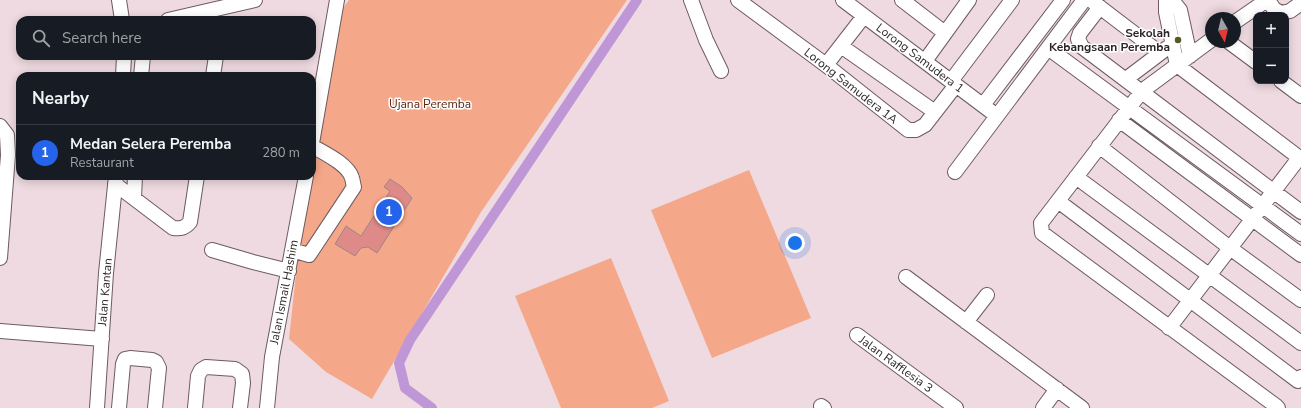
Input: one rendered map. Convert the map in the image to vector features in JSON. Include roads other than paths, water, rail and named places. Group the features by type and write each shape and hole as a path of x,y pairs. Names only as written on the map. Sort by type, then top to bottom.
{"street":[{"path":"118,0 121,16"},
{"path":"205,16 223,14 255,0"},
{"path":"316,121 337,0"},
{"path":"691,0 706,40 721,70"},
{"name":"Lorong Samudera 1A","path":"738,0 826,65 908,130 921,129 925,126 1012,0"},
{"name":"Lorong Samudera 1","path":"843,0 997,116"},
{"path":"902,0 945,33"},
{"path":"983,106 1063,0"},
{"path":"955,172 1084,0"},
{"path":"1166,0 1166,12 1177,65 1300,158 1169,328"},
{"path":"1172,0 1180,10 1190,56"},
{"path":"1241,18 1268,0 1274,9 1281,13 1290,11 1301,3"},
{"path":"925,61 967,1"},
{"path":"1160,53 1095,4 1078,40 1082,47 1301,212"},
{"path":"826,65 864,16"},
{"path":"1126,79 1173,44"},
{"path":"1205,45 1142,92 1041,223 1042,233 1278,408"},
{"path":"841,46 935,112"},
{"path":"1048,48 1301,234"},
{"path":"1237,48 1253,60"},
{"path":"123,72 124,60"},
{"path":"142,72 143,60"},
{"path":"214,72 215,60"},
{"path":"1285,84 1301,96"},
{"path":"1119,120 1301,255"},
{"path":"0,126 7,135 4,155 0,258"},
{"path":"1099,146 1230,248 1301,300"},
{"path":"292,250 309,255 354,187 348,170 316,147"},
{"path":"1076,177 1301,343"},
{"path":"116,180 134,198 174,228 183,228 190,222 196,180"},
{"name":"Jalan Kantan","path":"98,408 102,339 116,180"},
{"path":"134,198 135,180"},
{"name":"Jalan Ismail Hashim","path":"267,408 272,357 305,180"},
{"path":"1058,201 1190,301 1300,379"},
{"path":"212,250 289,271"},
{"path":"906,277 1082,408"},
{"path":"966,322 987,294"},
{"path":"0,331 102,339"},
{"name":"Jalan Rafflesia 3","path":"856,335 956,408"},
{"path":"119,408 123,364 125,360 130,358 152,360 156,362 159,368 156,408"},
{"path":"195,408 198,376 201,370 206,367 235,369 239,372 243,378 240,408"},
{"path":"1043,408 1057,389"}],"waterway":[{"path":"432,408 405,388 399,363 410,340 637,0"}],"place":[{"name":"Sekolah Kebangsaan Peremba","path":"1178,40"},
{"name":"Medan Selera Peremba","path":"389,212"}],"park label":[{"name":"Ujana Peremba","path":"430,104"}]}
